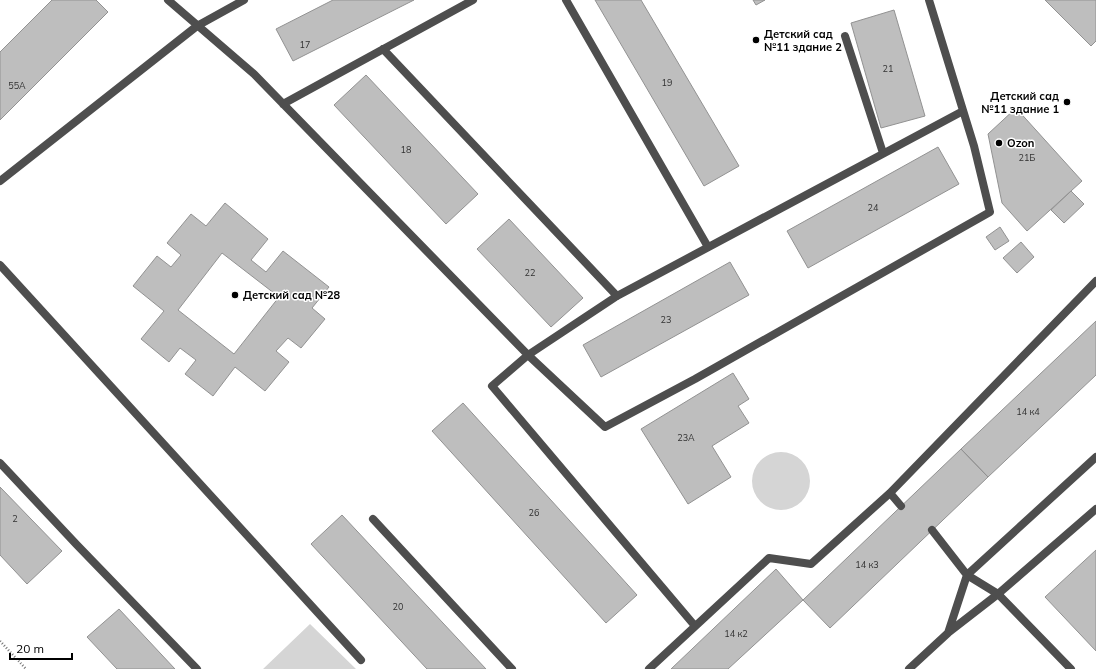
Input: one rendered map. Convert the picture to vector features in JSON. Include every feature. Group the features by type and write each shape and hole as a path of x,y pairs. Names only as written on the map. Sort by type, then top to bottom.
{"street":[{"path":"168,0 254,74 528,355 605,427 695,380 990,212 963,111 929,0"},
{"path":"0,182 197,26 244,0"},
{"path":"282,104 473,0"},
{"path":"566,0 708,247"},
{"path":"845,36 883,153"},
{"path":"383,50 618,296"},
{"path":"696,626 492,386 528,355 618,296 963,111"},
{"path":"0,265 361,660"},
{"path":"649,669 769,558 811,564 890,493 1096,282"},
{"path":"948,633 967,575 1096,457"},
{"path":"0,463 82,551 197,669"},
{"path":"890,493 900,506"},
{"path":"909,669 948,633 998,594 1096,509"},
{"path":"373,519 512,669"},
{"path":"932,530 967,575 998,594 1071,669"}],"path":[{"path":"0,641 26,669"}],"shaded area":[{"path":"781,452 797,457 805,465 810,481 805,497 797,505 781,510 765,505 757,497 752,481 757,465 765,457"},
{"path":"310,624 356,669 263,669"}],"building":[{"path":"52,0 96,0 108,12 0,120 0,52"},
{"path":"333,0 414,0 293,61 276,29"},
{"path":"595,0 641,0 739,166 704,186"},
{"path":"753,0 765,0 756,5"},
{"path":"1045,0 1096,0 1096,41 1091,46"},
{"path":"894,10 925,116 881,128 851,23"},
{"path":"366,75 478,194 446,224 334,105"},
{"path":"1016,108 1082,181 1027,231 1002,203 988,134"},
{"path":"938,147 959,184 808,268 787,231"},
{"path":"1071,191 1084,204 1064,223 1051,210"},
{"path":"225,203 268,239 251,260 266,272 283,251 329,287 312,308 325,319 301,348 288,338 276,351 289,362 265,391 235,367 213,396 185,374 196,360 180,348 169,362 141,339 164,311 133,286 157,256 171,267 181,255 167,243 191,214 206,226","holes":["222,253 279,297 234,354 178,310"]},
{"path":"509,219 583,298 551,327 477,249"},
{"path":"1000,227 1009,241 995,250 986,237"},
{"path":"1021,242 1034,257 1017,273 1003,258"},
{"path":"730,262 749,295 601,377 583,345"},
{"path":"1096,321 1096,375 988,477 961,449"},
{"path":"733,373 749,399 738,406 749,423 712,446 731,477 688,504 641,429"},
{"path":"463,403 637,595 606,623 432,431"},
{"path":"961,449 988,477 830,628 803,600"},
{"path":"0,487 62,551 27,584 0,555"},
{"path":"342,515 486,669 427,669 311,544"},
{"path":"1096,550 1096,651 1045,597"},
{"path":"776,569 803,600 728,669 671,669"},
{"path":"119,609 175,669 117,669 87,637"}],"place":[{"name":"Детский сад №11 здание 2","path":"756,40"},
{"name":"Детский сад №11 здание 1","path":"1067,102"},
{"name":"Ozon","path":"999,143"},
{"name":"Детский сад №28","path":"235,295"}]}
